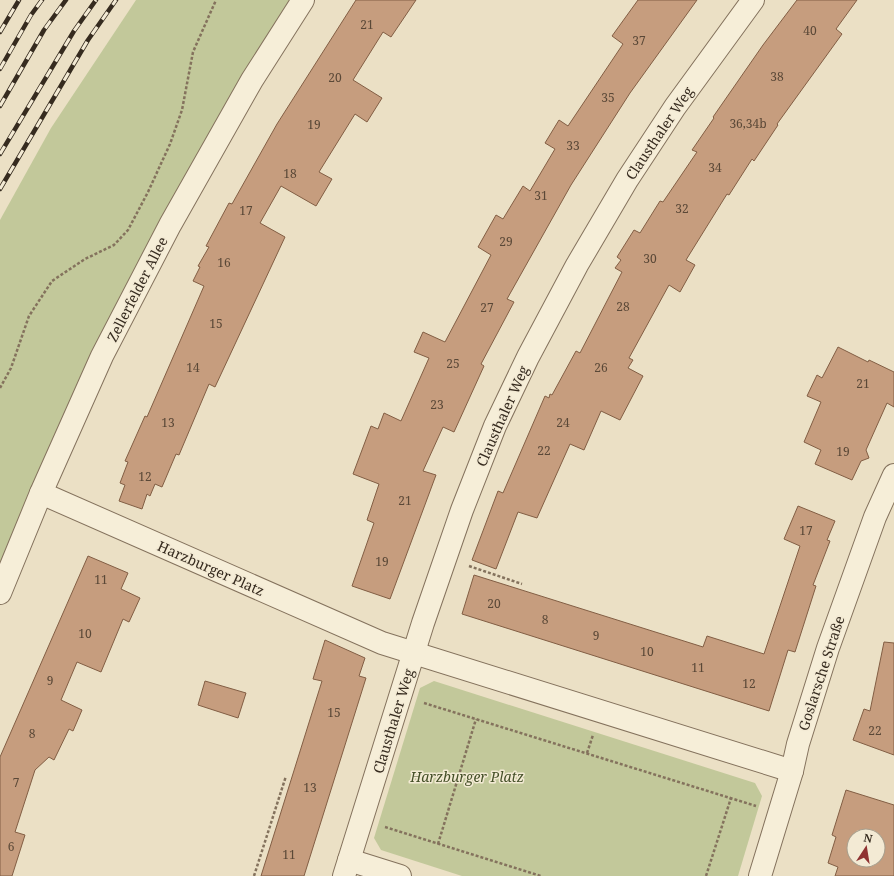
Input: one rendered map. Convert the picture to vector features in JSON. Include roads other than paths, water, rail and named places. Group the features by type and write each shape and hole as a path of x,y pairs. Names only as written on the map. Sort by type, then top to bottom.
{"street":[{"name":"Zellerfelder Allee","path":"0,593 41,493 102,356 170,224 252,80 303,0"},
{"name":"Clausthaler Weg","path":"346,868 445,558 495,426 528,357 577,265 627,180 675,107 753,0"},
{"name":"Goslarsche Straße","path":"760,876 792,772 798,744 828,648 875,517 894,475"},
{"name":"Harzburger Platz","path":"41,493 382,643 792,772"},
{"path":"346,868 400,876"}],"railway":[{"path":"0,32 19,0"},
{"path":"0,69 31,15 42,0"},
{"path":"0,106 44,30 66,0"},
{"path":"0,154 74,31 96,0"},
{"path":"0,189 88,40 116,0"}]}
